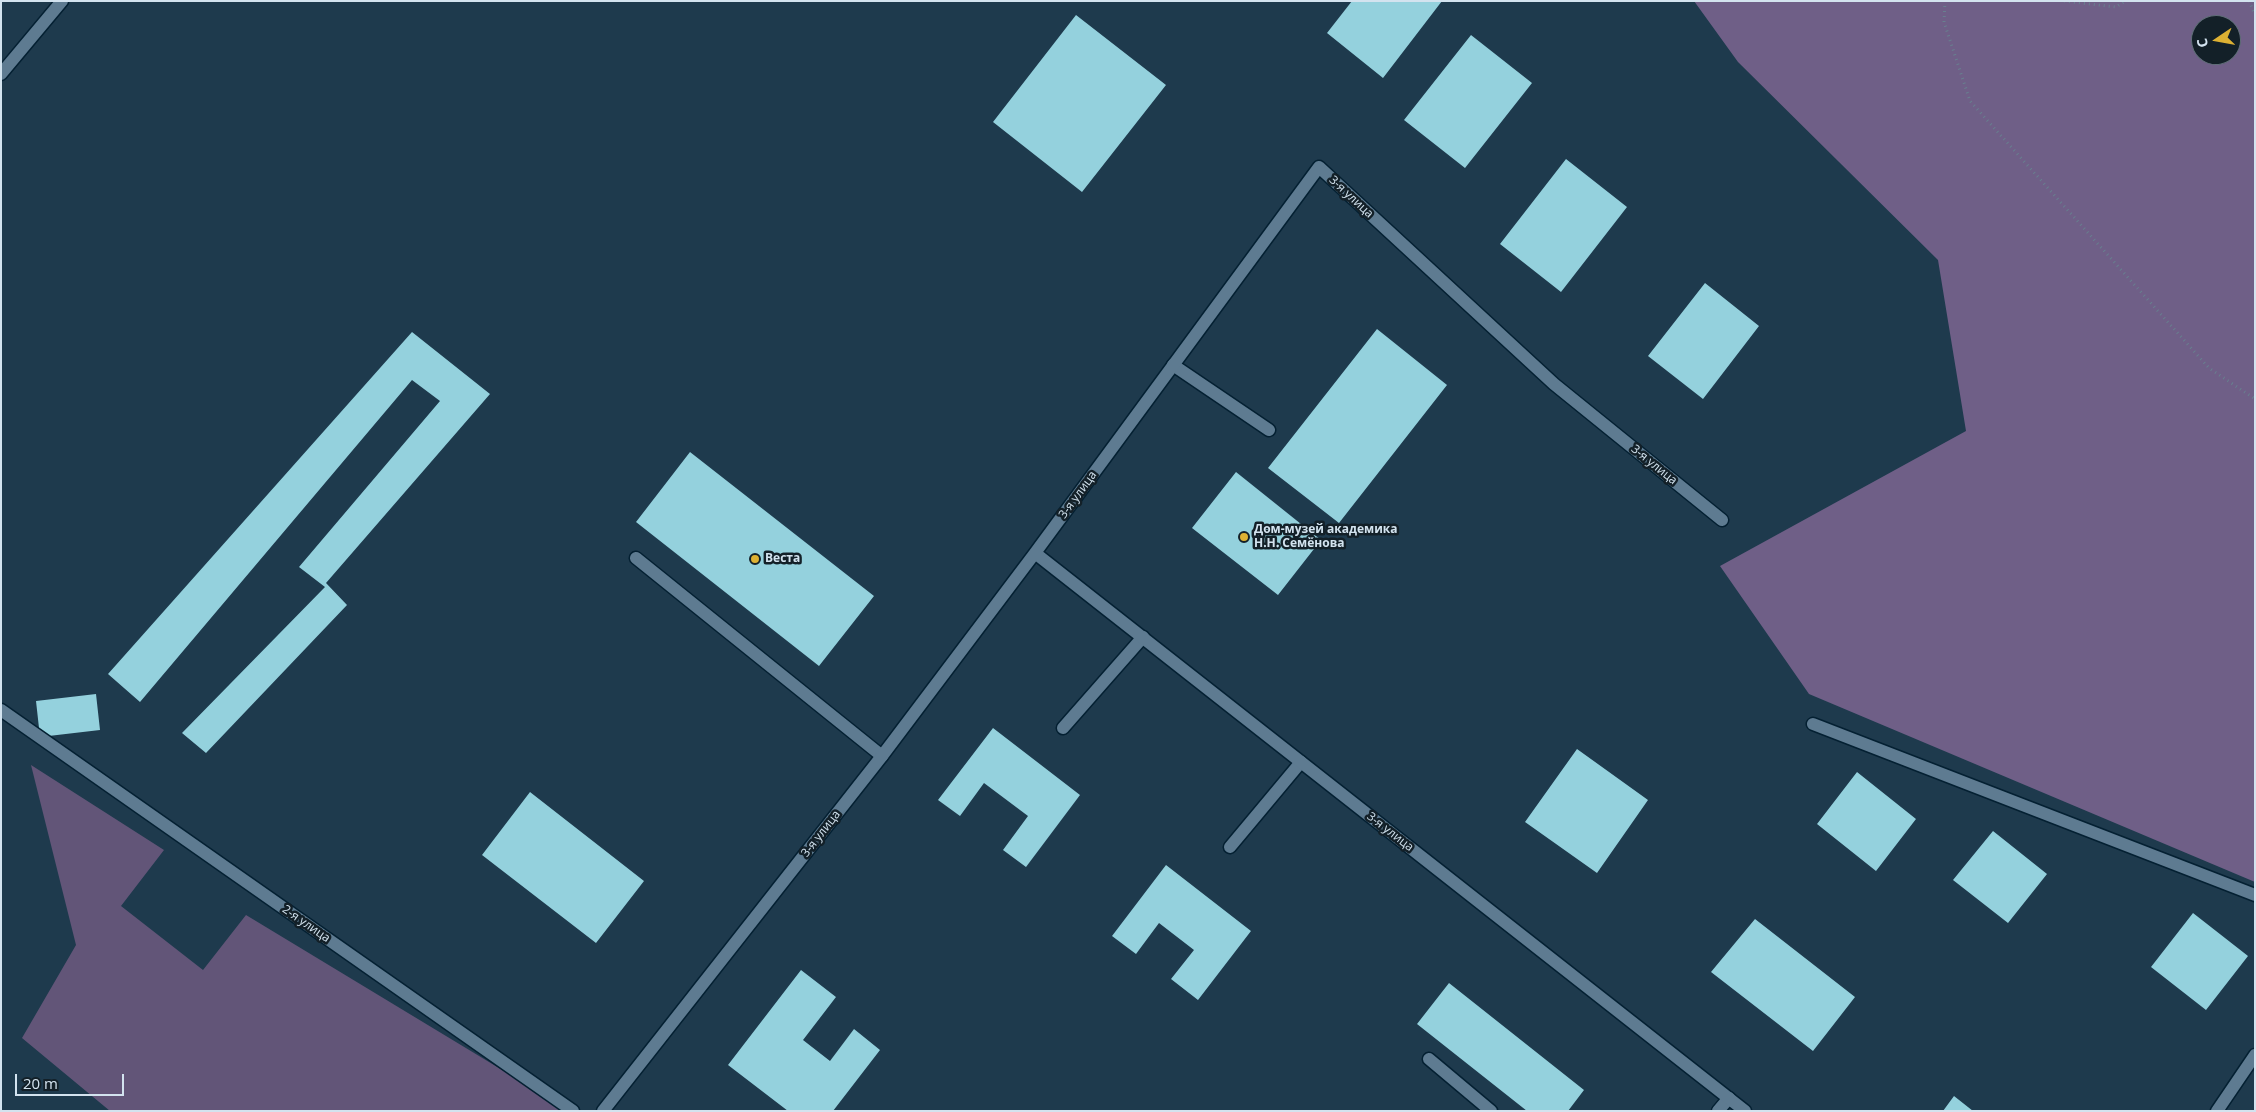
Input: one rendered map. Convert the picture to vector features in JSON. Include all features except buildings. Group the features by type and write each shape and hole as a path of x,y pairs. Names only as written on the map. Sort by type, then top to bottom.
{"street":[{"path":"1,74 62,1"},
{"name":"3-я улица","path":"603,1111 882,756 1035,553 1319,167 1554,384 1722,520"},
{"path":"1173,365 1269,430"},
{"name":"3-я улица","path":"1035,553 1745,1111"},
{"path":"636,558 882,756"},
{"path":"1063,728 1143,637"},
{"name":"2-я улица","path":"1,710 573,1111"},
{"path":"1813,724 2255,895"},
{"path":"1230,847 1302,762"},
{"path":"2217,1111 2255,1055"},
{"path":"1429,1059 1491,1111"},
{"path":"1718,1111 1729,1098"}],"path":[{"path":"1945,1 1944,22 1970,101 2209,368 2255,400"},
{"path":"2064,1 2116,7 2126,1"},
{"path":"2249,1 2255,14"}],"shaded area":[{"path":"1694,1 2255,1 2255,882 1809,694 1720,566 1966,431 1938,260 1738,62"},
{"path":"31,765 164,850 121,906 203,970 246,915 570,1111 110,1111 22,1038 76,945"}],"place":[{"name":"Дом-музей академика Н.Н. Семёнова","path":"1244,537"},
{"name":"Веста","path":"755,559"}]}
